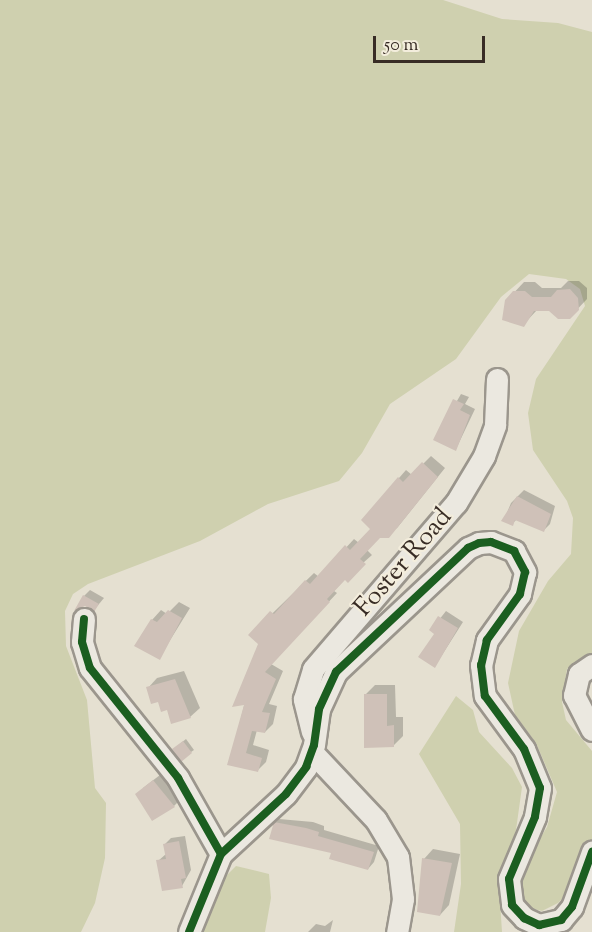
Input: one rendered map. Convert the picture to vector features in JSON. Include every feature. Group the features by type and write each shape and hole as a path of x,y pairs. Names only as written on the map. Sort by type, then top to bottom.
{"street":[{"name":"Foster Road","path":"397,932 403,899 398,857 376,820 313,745 304,699 313,669 456,503 484,456 495,425 497,379"},
{"path":"189,932 221,854 286,794 313,745 326,687 359,649 468,548 491,542 514,551 522,561 524,583 487,640 482,680 494,711 524,749 540,788 536,817 509,879 509,896 524,918 546,928 567,914 592,852"},
{"path":"84,619 82,642 90,668 178,778 221,854"},
{"path":"592,665 579,674 574,695 592,730"}],"green space":[{"path":"0,0 443,0 502,19 558,23 592,32 592,653 567,669 562,702 566,720 592,751 592,840 570,891 558,903 542,911 525,907 519,891 529,857 547,827 557,792 536,743 515,715 508,683 519,631 548,581 571,554 573,518 567,501 533,450 528,413 536,379 585,306 580,289 566,279 529,274 501,297 456,359 390,404 362,453 339,481 268,504 200,541 88,584 73,594 65,611 66,646 87,700 95,788 106,803 105,858 95,903 81,932 0,932"},
{"path":"456,696 473,710 479,732 512,768 522,787 516,830 499,885 502,932 454,932 461,884 460,824 419,754"},
{"path":"236,866 269,874 271,898 265,932 200,932 219,883"}],"building":[{"path":"570,289 578,298 579,310 570,319 558,319 549,311 534,311 524,327 502,320 505,300 513,291 525,291 532,297 551,297 557,290"},
{"path":"453,399 464,404 460,410 470,415 456,451 433,440"},
{"path":"422,462 438,477 389,538 380,538 360,559 366,564 348,583 345,580 327,599 330,602 265,672 276,679 262,712 270,713 265,733 252,731 246,753 262,758 258,772 227,765 244,705 232,707 258,644 248,635 270,611 274,614 305,580 310,584 345,545 350,550 370,529 361,520 398,477 403,482"},
{"path":"517,496 551,514 544,532 515,520 513,526 501,521"},
{"path":"83,595 99,604 94,612 85,606 74,611"},
{"path":"168,610 182,618 160,660 134,646 151,619 157,622"},
{"path":"438,616 458,628 435,668 418,657 434,634 429,630"},
{"path":"175,679 191,718 171,724 167,710 161,712 158,702 151,704 146,687"},
{"path":"364,694 387,694 387,726 394,725 394,747 364,748"},
{"path":"183,741 192,753 181,762 172,749"},
{"path":"153,780 175,807 152,821 135,794"},
{"path":"274,822 306,828 319,832 318,836 374,852 368,870 329,859 331,853 269,839"},
{"path":"179,841 186,878 181,879 183,888 162,891 156,860 166,859 163,844"},
{"path":"422,858 452,863 440,916 417,912"}],"cycle path":[{"path":"189,932 221,854 286,794 306,767 314,745 319,709 336,672 468,548 479,543 491,542 514,551 525,572 520,594 487,640 481,665 485,696 524,749 540,788 535,817 509,879 512,905 524,918 539,925 561,920 572,907 592,852"},
{"path":"84,619 82,642 90,668 178,778 221,854"}]}
